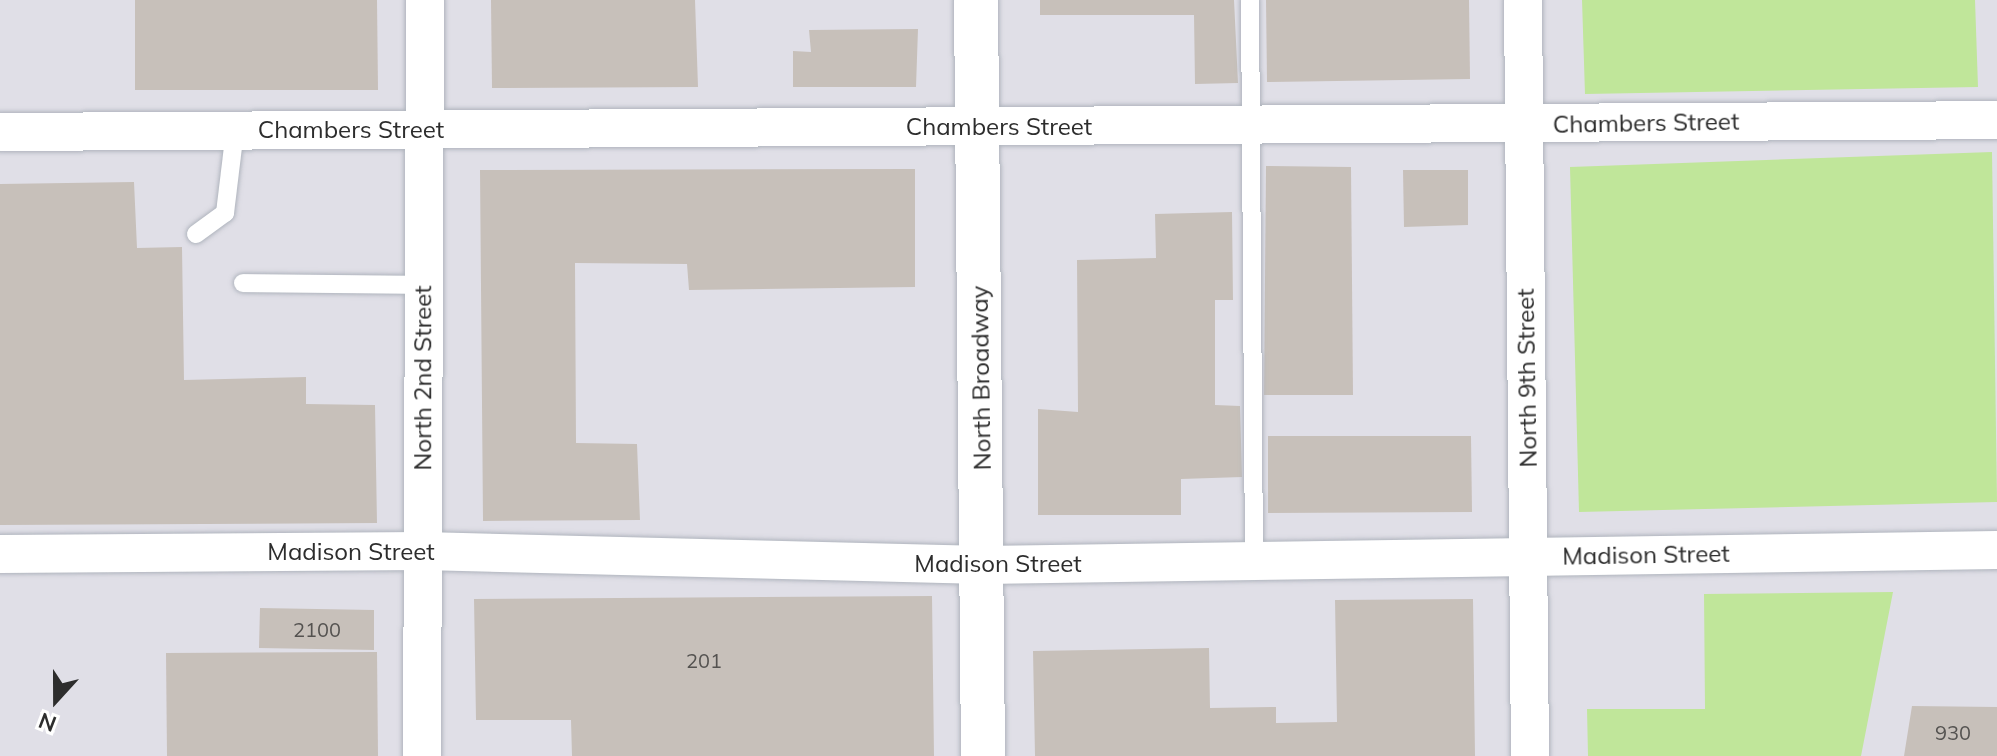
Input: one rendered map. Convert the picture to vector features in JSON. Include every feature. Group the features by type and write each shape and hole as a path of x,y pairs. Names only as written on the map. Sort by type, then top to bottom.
{"main road":[{"name":"North Broadway","path":"976,0 984,565 983,756"}],"street":[{"name":"North 2nd Street","path":"422,756 425,0"},
{"name":"North 9th Street","path":"1523,0 1530,756"},
{"name":"Chambers Street","path":"0,132 1997,120"},
{"name":"Madison Street","path":"0,554 423,551 984,565 1997,550"}],"lane":[{"path":"1250,0 1254,563"},
{"path":"196,234 225,213 235,130"},
{"path":"243,283 424,285"}],"shaded area":[{"path":"0,0 1997,0 1997,756 0,756"}],"green space":[{"path":"1582,0 1975,0 1978,87 1585,94"},
{"path":"1992,152 1997,502 1579,512 1570,167"},
{"path":"1893,592 1861,756 1588,756 1587,709 1705,709 1704,594"}],"building":[{"path":"135,0 377,0 378,90 135,90"},
{"path":"491,0 695,0 698,87 492,88"},
{"path":"1040,0 1234,0 1238,83 1195,84 1194,15 1040,15"},
{"path":"1266,0 1469,0 1470,79 1267,82"},
{"path":"918,29 916,87 793,87 793,51 811,52 809,30"},
{"path":"1266,166 1351,167 1353,395 1264,395"},
{"path":"915,169 915,287 689,290 687,264 575,263 576,443 637,444 640,520 483,521 480,170"},
{"path":"1403,170 1468,170 1468,225 1404,227"},
{"path":"134,182 137,248 182,247 184,380 306,377 306,404 375,405 377,523 0,525 0,184"},
{"path":"1232,212 1233,300 1215,300 1215,405 1240,406 1242,477 1181,479 1181,515 1038,515 1038,409 1078,412 1077,260 1156,258 1155,214"},
{"path":"1268,436 1471,436 1472,512 1268,513"},
{"path":"932,596 934,756 572,756 571,720 476,720 474,599"},
{"path":"1473,599 1475,756 1035,756 1033,651 1209,648 1210,708 1276,707 1276,723 1337,722 1335,600"},
{"path":"260,608 374,610 374,650 259,648"},
{"path":"377,652 378,756 167,756 166,653"},
{"path":"1912,706 1997,707 1997,756 1904,756"}]}
